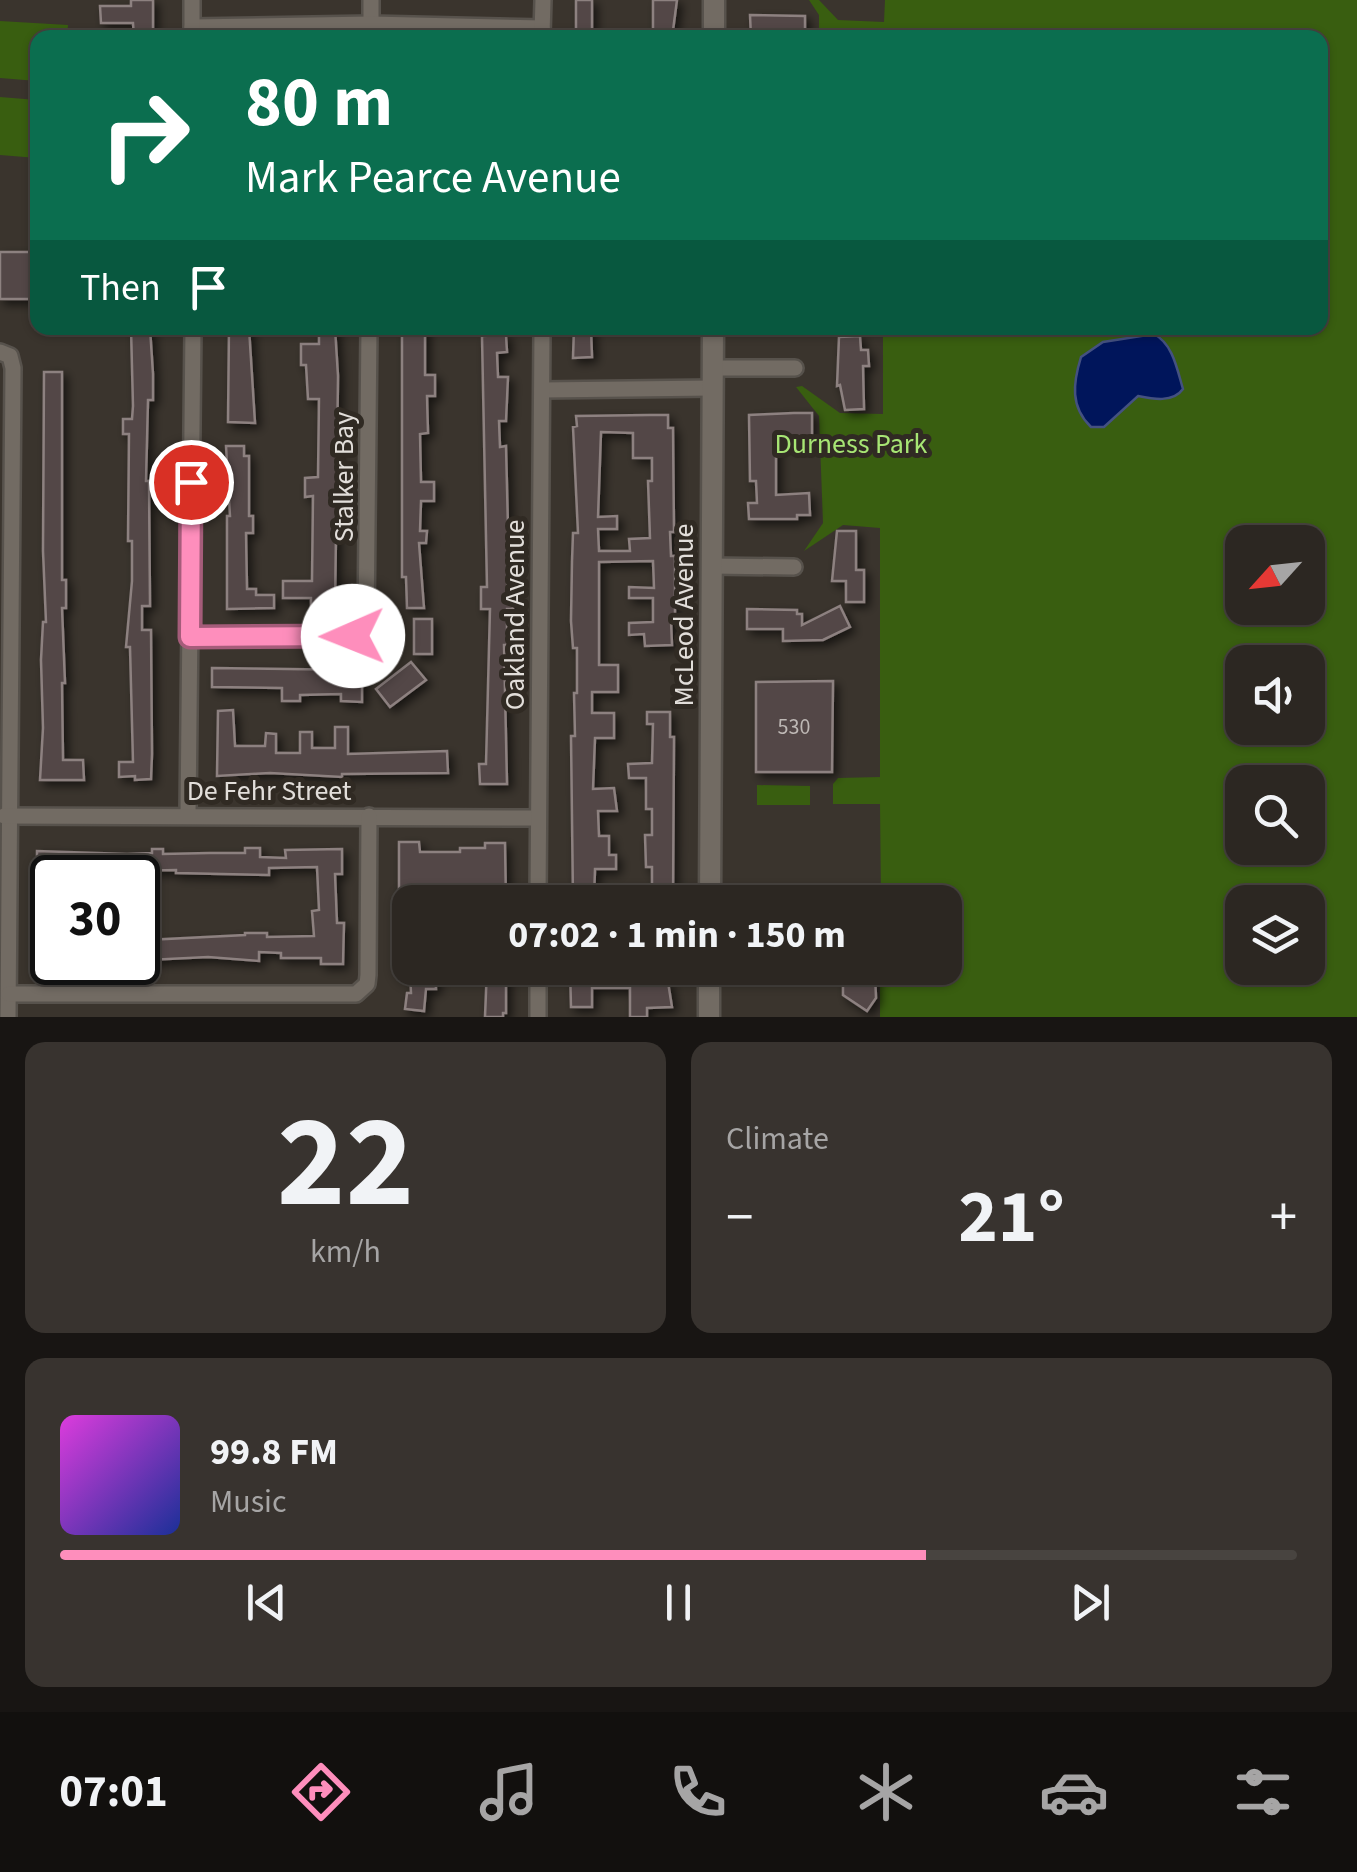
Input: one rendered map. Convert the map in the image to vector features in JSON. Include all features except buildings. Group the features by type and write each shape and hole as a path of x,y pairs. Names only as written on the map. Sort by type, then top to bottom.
{"street":[{"path":"192,0 192,30"},
{"path":"371,0 371,24"},
{"path":"542,0 542,30"},
{"path":"714,0 714,30"},
{"path":"237,30 371,24 485,30"},
{"path":"188,815 192,335"},
{"name":"Stalker Bay","path":"190,637 343,638 362,632 368,617 370,335"},
{"name":"Oakland Avenue","path":"538,885 542,335"},
{"name":"McLeod Avenue","path":"710,885 713,335"},
{"path":"0,352 10,356 13,368 5,816 8,1017"},
{"path":"542,390 794,368"},
{"path":"712,566 794,567"},
{"name":"De Fehr Street","path":"5,816 538,818"},
{"path":"9,994 356,994 366,984 368,975 369,816"},
{"path":"538,985 538,1017"},
{"path":"709,1017 710,985"}],"green space":[{"name":"Durness Park","path":"809,0 819,0 838,20 884,22 885,0 1357,0 1357,1017 880,1017 880,985 962,985 962,885 881,885 880,804 833,804 833,784 838,778 880,777 880,528 843,525 804,551 823,523 819,416 796,387 802,386 840,413 883,414 883,335 1328,335 1328,30 819,30 819,15"},
{"path":"0,21 68,25 68,30 30,30 30,80 0,78"},
{"path":"0,97 30,99 30,157 0,155"},
{"path":"757,785 810,786 810,805 757,805"}],"shaded area":[{"path":"1156,335 1170,351 1183,389 1168,398 1138,396 1104,427 1091,427 1076,403 1076,376 1081,357 1103,342"}],"route":[{"path":"191,482 190,637 353,636"}]}
